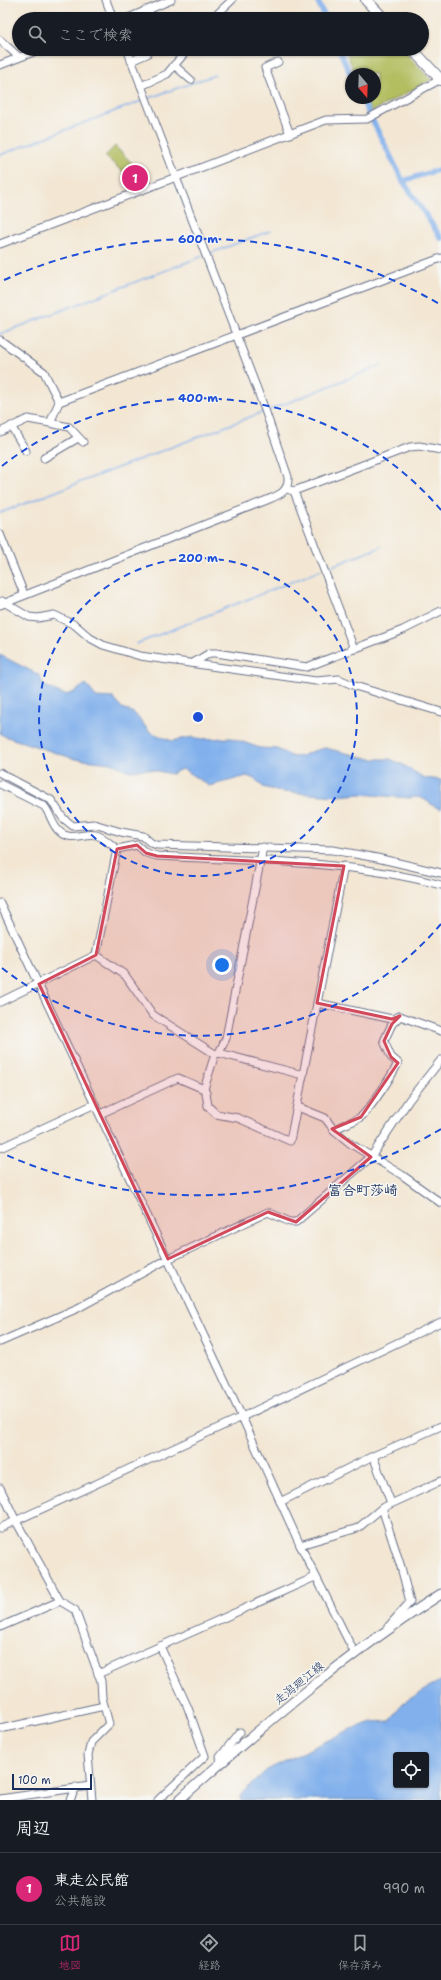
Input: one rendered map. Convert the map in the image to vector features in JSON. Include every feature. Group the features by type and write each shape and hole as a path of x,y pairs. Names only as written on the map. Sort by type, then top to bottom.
{"highway":[{"path":"366,0 377,12"},
{"path":"419,56 441,79"}],"main road":[{"name":"走潟廻江線","path":"179,1800 221,1763 354,1654 441,1594"}],"street":[{"path":"106,0 110,12"},
{"path":"141,12 171,0"},
{"path":"219,12 232,0"},
{"path":"0,40 12,51"},
{"path":"129,56 266,413 288,477 290,490 354,649"},
{"path":"131,61 142,56"},
{"path":"141,86 167,74 182,56"},
{"path":"0,65 19,57"},
{"path":"278,62 265,68 290,134"},
{"path":"174,66 191,80"},
{"path":"0,244 326,120 369,117 441,79"},
{"path":"50,423 59,402 441,258"},
{"path":"0,340 44,372 59,402"},
{"path":"0,432 28,419 34,419 69,426 81,440 44,458"},
{"path":"11,426 26,451"},
{"path":"1,602 290,490 410,447 419,446 441,450"},
{"path":"0,534 24,594"},
{"path":"1,602 30,617 38,618 54,615 65,619 90,638 117,650 140,656 316,681 339,679 355,686 441,712"},
{"path":"193,663 210,653 216,653 268,660 302,667 403,630 441,611"},
{"path":"0,773 51,800 68,823 73,826 94,824 119,832 143,836 151,843 157,845 333,850 391,860 441,873"},
{"path":"0,784 44,806 57,828 64,835 70,837 96,835 117,849 137,845 146,853 157,856 260,860 344,866 389,873 441,885"},
{"path":"263,847 226,1038 217,1054 204,1089 208,1106 216,1114 243,1120 290,1142 344,866"},
{"path":"96,955 117,849"},
{"path":"0,903 168,1258 315,1577 354,1654"},
{"path":"0,1002 96,955"},
{"path":"96,955 125,975 153,1015 217,1054 303,1075"},
{"path":"317,1003 392,1019 400,1016 441,1031"},
{"path":"334,1130 362,1117 394,1072 398,1063 391,1056 384,1041 392,1024 400,1016"},
{"path":"0,1342 78,1308 168,1258 268,1212 285,1220 296,1222 371,1157 409,1100 441,1060"},
{"path":"100,1114 178,1078 204,1089"},
{"path":"0,1148 95,1104"},
{"path":"298,1107 325,1118 334,1130 371,1157 408,1179 441,1203"},
{"path":"0,1528 242,1417 441,1322"},
{"path":"280,1502 373,1456 441,1426"},
{"path":"373,1456 391,1503"},
{"path":"300,1545 358,1528 382,1508 441,1481"},
{"path":"0,1488 16,1521 60,1601 75,1610 98,1674 109,1724 91,1742 88,1755 92,1800"},
{"path":"382,1508 402,1567 410,1602 382,1634"},
{"path":"98,1674 315,1577"},
{"path":"0,1626 60,1601"},
{"path":"158,1800 205,1756 188,1708 160,1646"},
{"path":"0,1729 104,1706"},
{"path":"221,1763 220,1757 240,1732"},
{"path":"0,1799 9,1799 76,1787 90,1786"},
{"path":"70,1800 76,1787"}],"highlighted area":[{"path":"137,845 146,853 157,856 344,866 317,1003 392,1019 400,1016 392,1024 384,1041 391,1057 398,1063 361,1117 332,1129 371,1157 296,1222 268,1212 168,1259 39,984 96,955 117,849"}],"green space":[{"path":"348,56 409,56 431,80 371,112 368,104 381,104 381,68 353,68"},
{"path":"115,146 134,165 125,174 105,156"}],"water":[{"path":"0,655 39,675 44,686 62,694 65,695 71,693 86,684 96,697 113,698 122,708 134,713 150,732 172,741 193,737 201,739 231,738 260,748 277,749 293,757 302,756 325,748 371,759 390,759 424,778 441,780 441,809 419,797 409,798 360,794 337,796 283,792 263,787 255,779 247,776 209,786 183,769 172,774 147,769 130,771 111,763 75,759 4,736 0,733"},
{"path":"441,1680 441,1800 240,1800 241,1794 267,1770 351,1729 372,1722 390,1721 403,1703"}],"waterway":[{"path":"317,0 323,12"},
{"path":"342,56 347,68"},
{"path":"149,98 215,75"},
{"path":"0,155 144,100"},
{"path":"364,104 403,181 441,238"},
{"path":"403,181 441,169"},
{"path":"208,254 270,231"},
{"path":"0,334 203,256"},
{"path":"267,411 382,365"},
{"path":"0,513 263,412"},
{"path":"327,568 381,547"},
{"path":"136,644 321,570"}],"place":[{"name":"東走公民館","path":"135,178"}],"district":[{"name":"富合町莎崎","path":"363,1190"}]}
